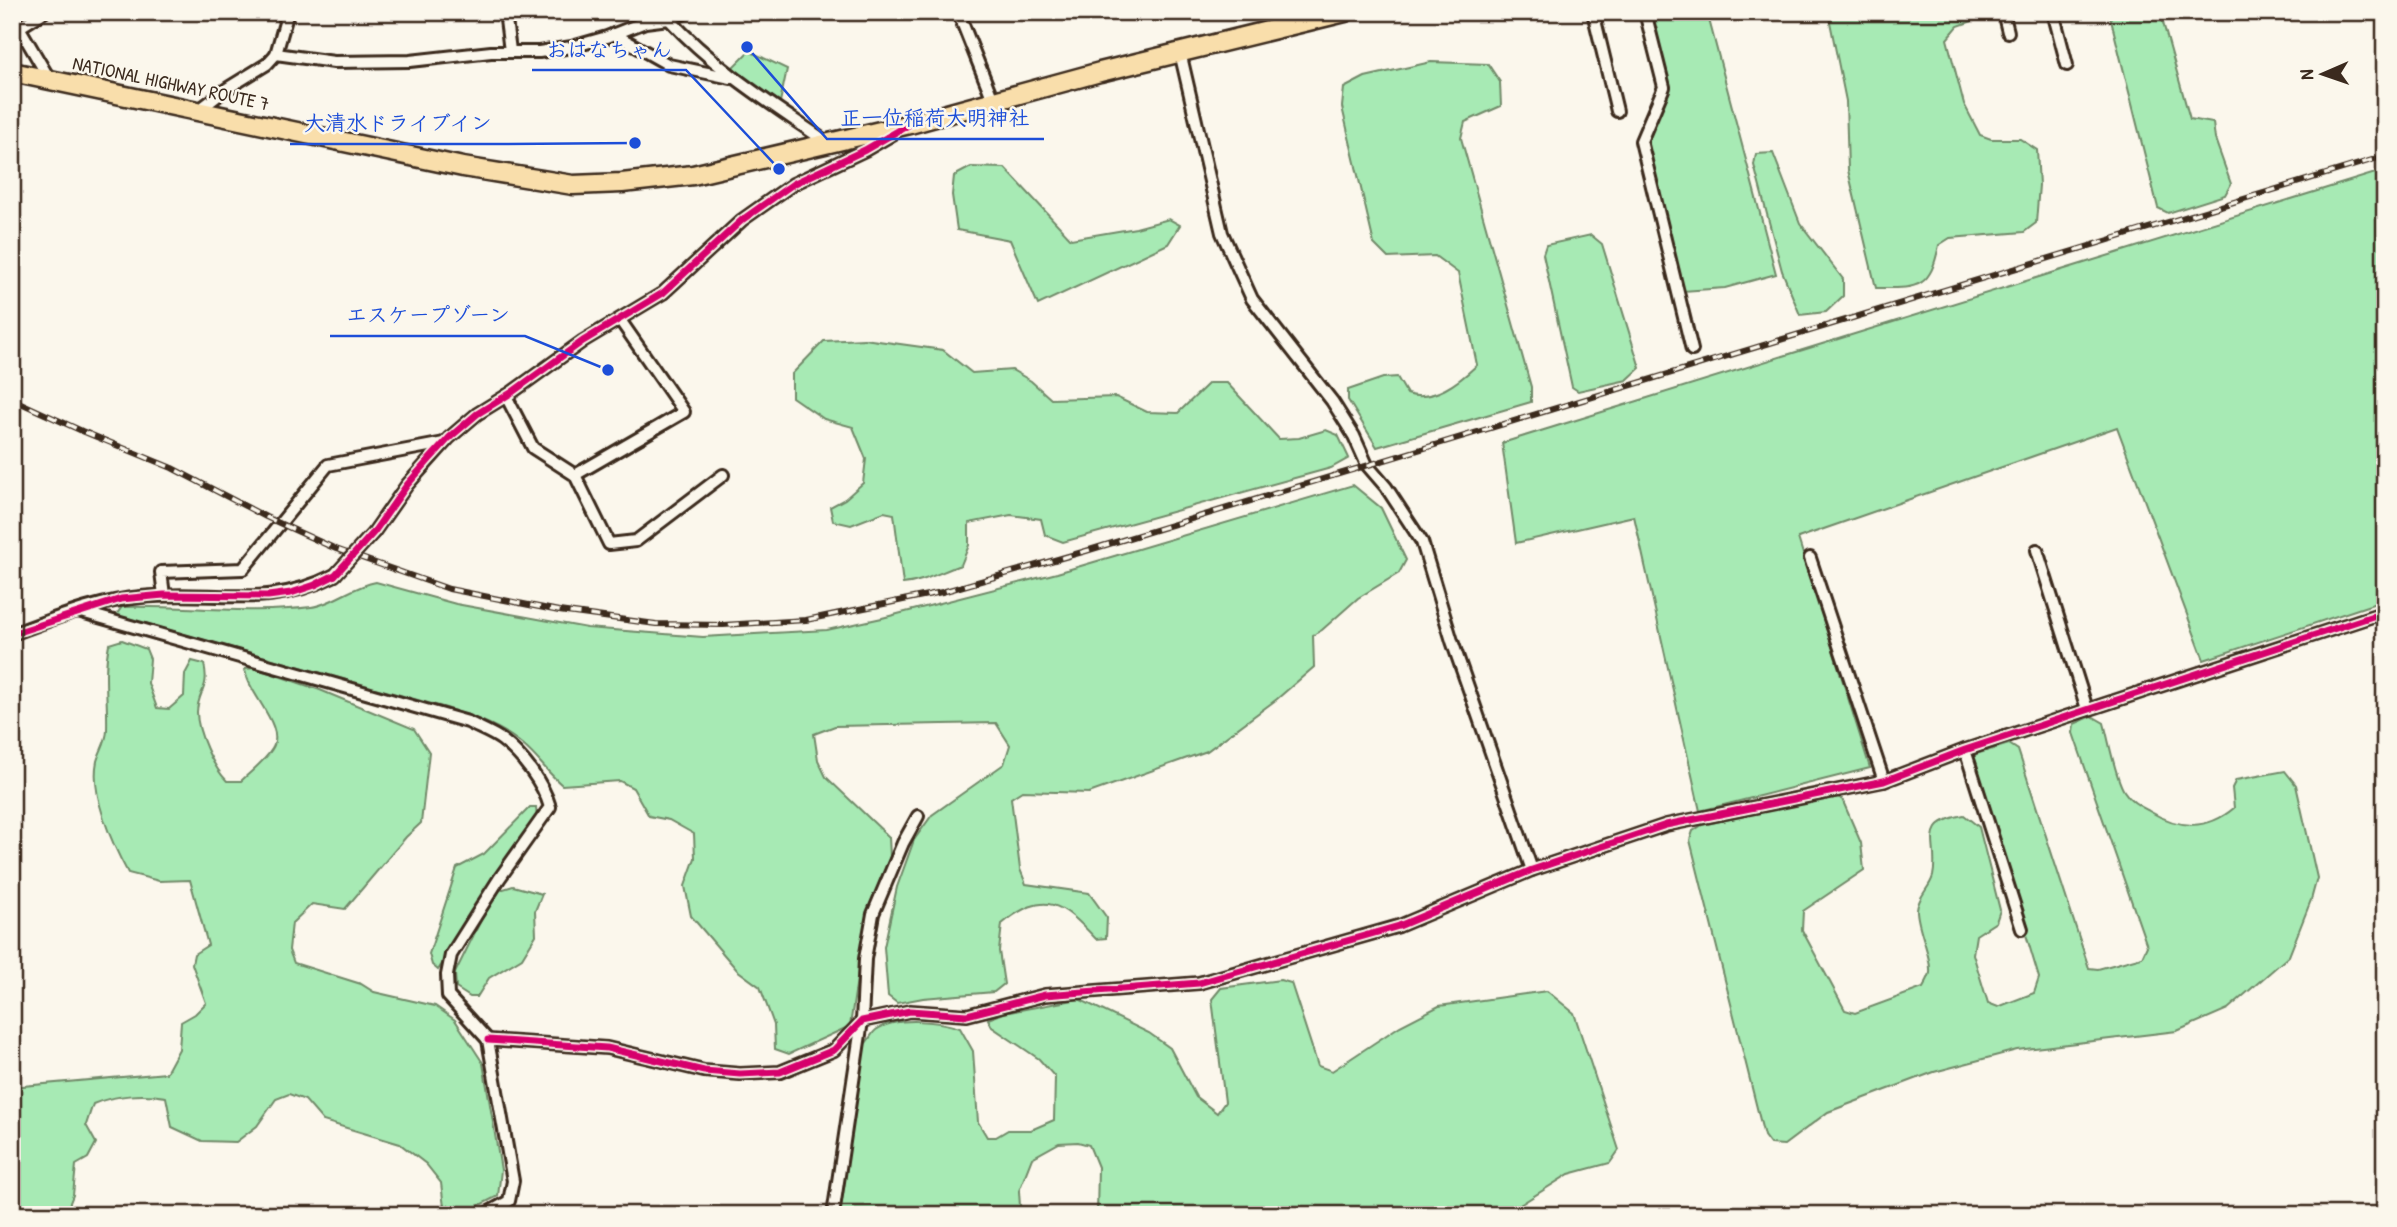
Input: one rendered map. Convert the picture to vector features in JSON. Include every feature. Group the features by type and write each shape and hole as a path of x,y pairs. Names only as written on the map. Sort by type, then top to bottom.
{"highway":[{"name":"NATIONAL HIGHWAY ROUTE 7","path":"12,72 463,167 573,185 622,183 694,175 910,124 993,100 1345,12"}],"street":[{"path":"44,12 16,29 50,79"},
{"path":"199,110 267,64 276,54 288,12"},
{"path":"505,12 510,51"},
{"path":"276,54 334,62 385,61 510,51 539,52 572,47 645,22 688,12"},
{"path":"958,12 993,100"},
{"path":"1593,12 1617,111"},
{"path":"1645,12 1664,87 1641,141 1692,350"},
{"path":"2003,12 2008,32"},
{"path":"2053,12 2067,65"},
{"path":"668,16 692,44 736,79 828,143"},
{"path":"614,34 669,65 736,79"},
{"path":"1180,52 1222,233 1252,299 1332,401 1354,436 1367,465 1422,541 1452,642 1532,870"},
{"path":"12,634 121,599 164,595 268,596 291,593 335,575 374,533 407,485 444,443 477,414 583,341 663,293 741,220 793,184 865,150 910,124"},
{"path":"576,475 684,412 620,320"},
{"path":"506,396 533,448 576,475 608,544 636,541 723,475"},
{"path":"164,595 161,572 243,569 328,464 444,443"},
{"path":"2037,550 2087,709"},
{"path":"1810,558 1884,781"},
{"path":"78,611 468,722 501,739 519,756 546,792 550,807 499,879 451,955 447,975 448,996 488,1040 513,1181 509,1201 484,1215"},
{"path":"488,1040 607,1048 704,1071 740,1074 780,1072 834,1050 862,1021 910,1012 967,1015 1045,995 1199,983 1399,926 1532,870 1666,825 1884,781 1965,750 2385,612"},
{"path":"1965,750 2022,929"},
{"path":"833,1215 862,1021 865,959 873,914 918,816"}],"green space":[{"path":"1650,12 1707,12 1776,274 1725,288 1683,291 1646,142 1669,91"},
{"path":"1828,12 1986,12 1984,17 1958,26 1947,39 1964,104 1980,135 1991,139 2020,139 2037,150 2039,185 2036,223 2024,232 1950,238 1939,245 1931,271 1920,283 1902,288 1876,288 1848,170 1846,101"},
{"path":"2112,12 2160,12 2190,119 2213,123 2215,139 2231,184 2225,195 2168,213 2158,208 2110,16"},
{"path":"749,51 787,69 780,102 731,69"},
{"path":"1431,62 1488,64 1500,82 1501,106 1465,122 1461,138 1531,387 1531,402 1377,447 1348,400 1348,390 1383,378 1397,377 1407,394 1426,396 1454,384 1477,365 1458,273 1435,256 1388,258 1374,244 1342,107 1344,88 1365,77"},
{"path":"1773,153 1800,223 1843,279 1843,296 1826,312 1800,315 1782,271 1754,165 1756,154"},
{"path":"971,167 1005,168 1071,239 1136,228 1169,219 1180,225 1168,244 1038,305 1010,240 957,230 952,195 954,176"},
{"path":"2385,170 2385,600 2204,660 2117,427 1798,538 1870,768 1700,811 1634,516 1516,543 1502,443"},
{"path":"1591,235 1602,244 1640,368 1627,380 1578,391 1572,387 1543,254 1546,245"},
{"path":"864,339 943,350 972,373 1012,370 1031,381 1051,399 1116,397 1147,412 1178,413 1209,383 1227,383 1279,439 1299,438 1326,430 1338,435 1349,458 1331,468 1063,542 1045,535 1041,519 1011,515 969,523 969,545 961,565 903,584 894,514 884,512 851,525 833,521 830,507 845,499 863,483 866,459 853,427 824,419 792,397 792,374 824,341"},
{"path":"1353,485 1381,508 1406,560 1399,573 1358,598 1313,635 1314,667 1277,699 1207,751 1089,793 1022,791 1011,798 1020,869 1026,884 1089,893 1107,918 1106,938 1096,939 1063,909 1052,905 1042,904 1017,913 1002,924 999,951 1004,984 994,992 897,1003 888,996 884,947 897,887 914,840 932,815 1004,764 1010,745 996,723 835,726 814,734 818,760 826,777 889,837 890,857 867,912 850,1026 789,1054 775,1049 774,1025 760,987 737,970 691,916 685,886 695,858 694,834 669,820 649,816 633,788 620,781 562,785 515,739 477,719 116,615 122,607 264,610 319,606 376,582 456,604 587,628 703,637 827,630 1057,573"},
{"path":"122,640 146,649 150,659 148,683 157,708 169,709 184,696 185,674 192,661 204,664 206,679 198,705 198,720 207,749 227,781 241,781 266,758 275,740 271,720 252,689 245,669 255,668 320,690 414,729 429,752 421,823 345,909 312,904 292,923 289,950 294,963 361,984 374,992 435,1006 455,1020 483,1063 501,1170 498,1196 462,1214 444,1207 441,1183 426,1164 400,1144 323,1121 305,1100 289,1094 276,1099 257,1126 236,1142 202,1141 172,1127 166,1097 138,1095 93,1104 86,1125 96,1143 88,1158 76,1165 73,1195 65,1215 12,1215 12,1087 166,1073 179,1049 181,1022 195,1014 206,1003 192,964 194,954 208,945 190,880 159,881 128,873 109,834 100,803 96,774 97,761 107,734 107,655 109,644"},
{"path":"2092,716 2104,723 2118,777 2126,795 2142,807 2171,821 2193,825 2214,821 2234,808 2232,788 2236,780 2285,771 2296,785 2317,878 2289,956 2228,1009 2177,1031 2017,1050 1934,1072 1828,1112 1784,1145 1770,1144 1764,1136 1690,840 1693,831 1702,825 1836,796 1842,799 1861,843 1864,870 1803,911 1802,930 1845,1010 1855,1013 1923,988 1930,966 1917,910 1933,876 1933,837 1940,824 1964,815 1979,827 2000,910 1996,922 1976,935 1973,954 1988,1003 1998,1007 2034,993 2039,978 1973,758 1976,754 2009,744 2018,750 2089,968 2098,969 2142,957 2147,946 2073,733 2074,724"},
{"path":"530,807 536,807 537,820 438,970 432,965 429,954 457,868 484,854"},
{"path":"513,886 542,894 535,911 536,935 522,958 489,978 477,997 470,997 456,988 455,973 484,914 500,890"},
{"path":"1280,980 1291,983 1318,1066 1332,1071 1400,1026 1439,1006 1547,991 1574,1013 1619,1150 1610,1163 1569,1174 1504,1215 1097,1215 1098,1167 1089,1145 1078,1142 1059,1143 1032,1158 1019,1191 1020,1206 1030,1215 837,1215 865,1044 876,1030 906,1021 941,1023 960,1028 973,1051 978,1122 987,1137 996,1137 1008,1130 1031,1130 1054,1120 1055,1077 1039,1059 992,1027 988,1019 1004,1013 1079,999 1149,1033 1170,1048 1196,1097 1217,1113 1225,1102 1212,999 1221,988"}],"railway":[{"path":"12,399 172,468 266,517 336,549 449,589 559,611 656,624 723,625 806,620 942,592 1086,551 2385,156"}],"cycle path":[{"path":"12,634 121,599 164,595 268,596 291,593 335,575 374,532 407,485 428,461 477,414 583,341 663,293 742,220 793,184 865,150 910,124"},
{"path":"488,1040 607,1048 704,1071 740,1074 780,1072 834,1050 862,1021 910,1011 967,1015 1045,995 1199,983 1399,926 1532,870 1666,825 1884,781 1965,750 2385,612"}],"place":[{"name":"正一位稲荷大明神社","path":"747,47"},
{"name":"大清水ドライブイン","path":"635,143"},
{"name":"おはなちゃん","path":"779,169"},
{"name":"エスケープゾーン","path":"608,370"}]}
